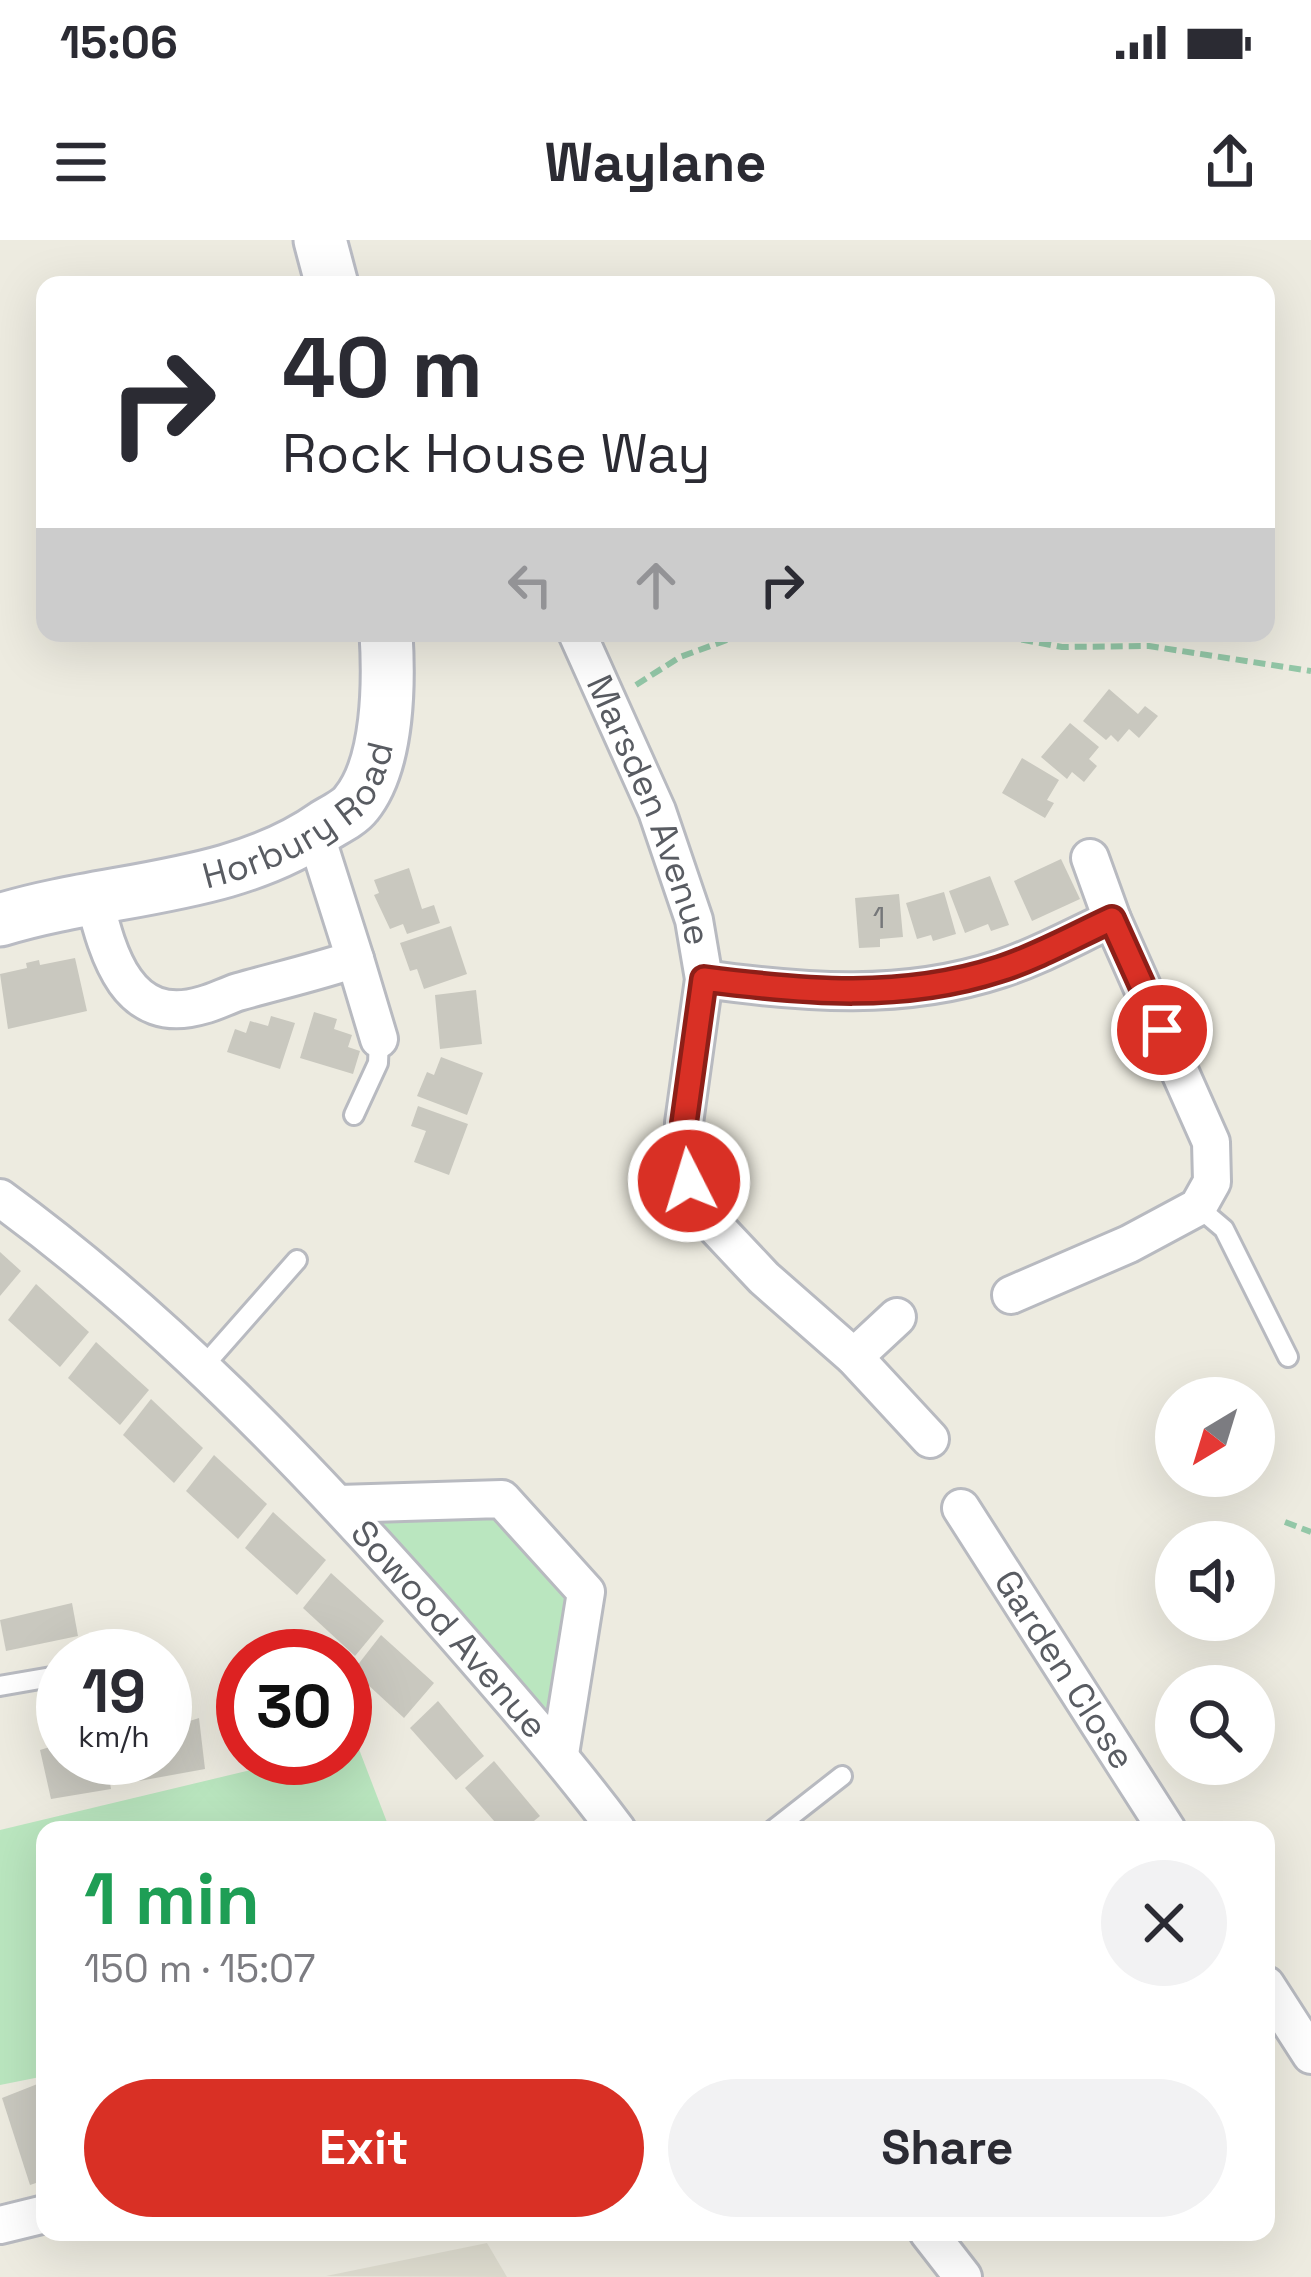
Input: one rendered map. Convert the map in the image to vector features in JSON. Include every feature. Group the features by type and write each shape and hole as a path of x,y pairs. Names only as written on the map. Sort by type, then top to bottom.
{"main road":[{"path":"320,240 330,276"},
{"name":"Horbury Road","path":"0,920 184,881 296,847 356,804 373,770 384,724 386,642"}],"street":[{"name":"Marsden Avenue","path":"581,642 657,811 694,920 704,979 684,1123 689,1181 716,1227 764,1278 854,1357 930,1439"},
{"path":"315,833 379,1039"},
{"path":"1011,1295 1130,1244 1198,1207 1212,1182 1211,1142 1112,919 1090,858"},
{"path":"94,898 107,950 122,980 141,999 164,1007 205,1005 355,959"},
{"path":"704,979 800,992 906,991 1002,969 1112,919"},
{"name":"Sowood Avenue","path":"0,1198 201,1369 339,1504 560,1754 610,1821"},
{"path":"854,1357 897,1317"},
{"name":"Sowood Avenue","path":"339,1504 502,1499 586,1592 560,1754"},
{"name":"Garden Close","path":"961,1508 1161,1821"},
{"path":"1275,1999 1311,2056"},
{"path":"0,2225 36,2216"},
{"path":"935,2241 963,2277"}],"lane":[{"path":"354,1115 378,1063 379,1039"},
{"path":"1198,1207 1224,1229 1288,1357"},
{"path":"201,1369 297,1259"},
{"path":"0,1686 36,1680"},
{"path":"784,1821 842,1776"}],"path":[{"path":"611,702 680,657 721,642"},
{"path":"1035,642 1062,647 1149,646 1311,671"},
{"path":"1285,1522 1311,1532"}],"shaded area":[{"path":"487,2243 507,2277 326,2276"}],"green space":[{"path":"502,1499 586,1592 560,1754 339,1504"},
{"path":"216,1778 216,1785 372,1783 387,1821 38,1821"},
{"path":"36,1821 36,2078 0,2085 0,1830"}],"building":[{"path":"1109,689 1138,714 1145,706 1158,716 1139,738 1129,729 1118,742 1111,735 1106,740 1083,721"},
{"path":"1070,723 1099,747 1089,759 1097,766 1084,782 1072,772 1067,779 1041,757"},
{"path":"1022,758 1059,780 1047,800 1054,803 1045,818 1002,793"},
{"path":"1061,859 1080,899 1032,921 1014,881"},
{"path":"409,868 422,909 434,905 440,923 407,934 403,924 390,929 374,895 379,893 374,880"},
{"path":"990,876 1009,925 991,931 988,924 965,933 949,891"},
{"path":"944,892 956,934 933,941 931,935 917,939 906,903"},
{"path":"899,894 903,937 880,939 880,947 859,948 855,898"},
{"path":"451,926 467,974 424,989 417,969 410,971 400,943"},
{"path":"75,958 87,1011 8,1029 0,974 39,960 40,965"},
{"path":"476,990 482,1044 440,1049 435,995"},
{"path":"314,1012 337,1019 334,1029 352,1035 348,1047 360,1051 353,1074 300,1058"},
{"path":"271,1016 295,1023 280,1069 227,1052 235,1029 246,1033 250,1021 268,1026"},
{"path":"441,1057 483,1073 467,1115 417,1096 427,1072 434,1075"},
{"path":"418,1106 468,1124 449,1175 414,1162 426,1131 411,1126"},
{"path":"0,1252 21,1271 0,1296"},
{"path":"36,1284 89,1332 60,1367 8,1320"},
{"path":"96,1342 149,1390 120,1425 68,1378"},
{"path":"151,1399 203,1448 174,1483 123,1435"},
{"path":"214,1455 267,1504 238,1539 186,1491"},
{"path":"273,1512 326,1560 297,1595 245,1548"},
{"path":"331,1573 384,1621 372,1635 372,1629 326,1629 303,1608"},
{"path":"72,1603 77,1629 36,1629 36,1645 6,1651 0,1620"},
{"path":"381,1635 434,1683 404,1718 372,1689 372,1647"},
{"path":"438,1701 484,1756 456,1780 410,1728"},
{"path":"199,1718 205,1769 192,1771 192,1720"},
{"path":"494,1761 540,1816 534,1821 494,1821 465,1788"},
{"path":"48,1785 110,1785 111,1789 51,1799"},
{"path":"36,2085 36,2183 30,2185 2,2098"}],"route":[{"path":"689,1181 684,1123 704,979 800,992 906,991 1002,969 1112,919 1162,1030"}]}
